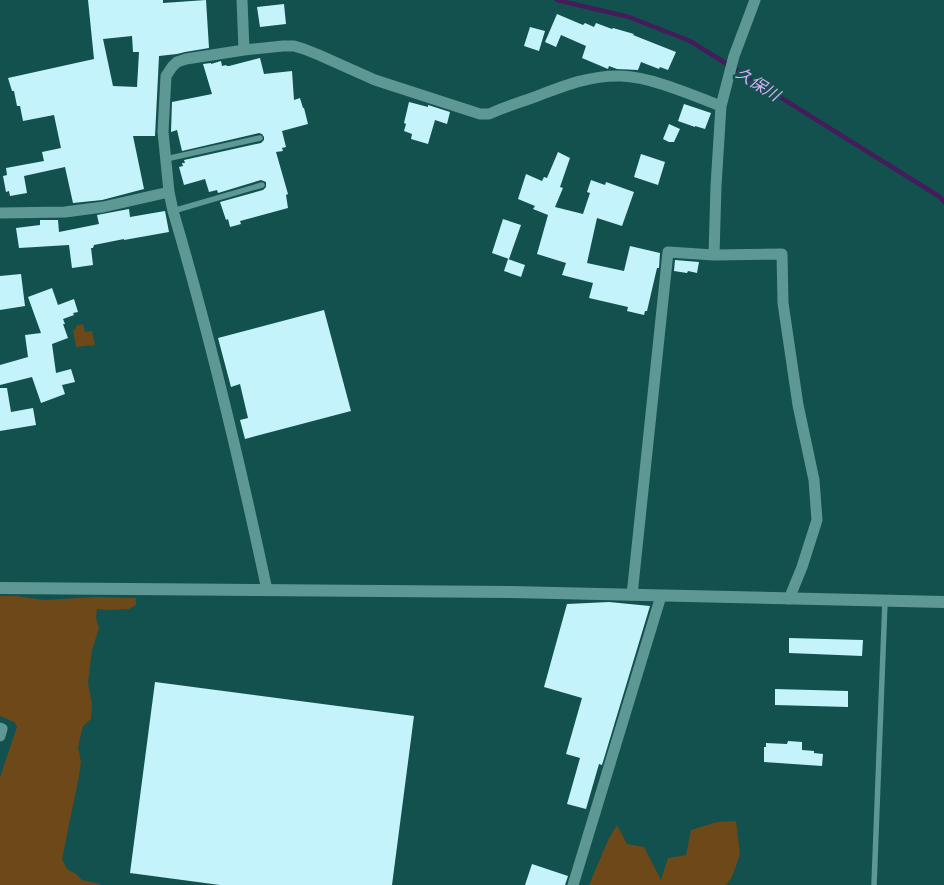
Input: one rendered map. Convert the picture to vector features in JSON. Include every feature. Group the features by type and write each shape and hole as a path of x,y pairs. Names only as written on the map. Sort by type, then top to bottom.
{"street":[{"path":"242,0 244,50"},
{"path":"714,255 721,106 734,56 756,0"},
{"path":"267,590 240,465 169,192 163,132 166,76 172,67 177,62 186,58 244,50 294,46 375,80 480,114 489,114 581,80 623,76 679,90 721,106"},
{"path":"0,213 65,212 103,207 169,192"},
{"path":"632,595 668,252 714,255 782,254 783,303 798,405 814,480 817,520 802,567 789,599"},
{"path":"0,588 511,592 944,602"},
{"path":"573,885 661,596"},
{"path":"0,728 2,729 0,736"}],"lane":[{"path":"166,159 260,138"},
{"path":"173,211 262,185"},
{"path":"874,885 885,601"}],"shaded area":[{"path":"83,324 85,332 92,331 95,345 76,347 73,330 76,329 76,326"},
{"path":"0,596 44,600 96,597 136,598 136,605 129,609 97,609 96,618 99,628 92,650 88,683 92,704 91,719 83,726 78,747 81,762 79,776 62,859 67,869 82,880 100,885 0,885 0,777 17,727 14,722 0,716"},
{"path":"736,821 740,854 732,877 726,885 589,885 608,840 617,825 627,844 644,847 661,880 668,858 686,855 691,830 717,822"}],"building":[{"path":"88,0 163,0 163,3 206,0 209,48 159,56 155,136 133,136 144,189 102,200 73,203 65,167 24,176 27,193 10,196 9,191 6,192 3,176 7,175 6,168 44,161 42,152 61,148 54,115 23,121 20,106 17,106 14,91 12,91 8,78 94,59","holes":["132,36 133,52 139,52 137,87 113,86 103,39"]},
{"path":"284,4 286,24 260,27 257,7"},
{"path":"557,14 583,25 585,23 594,27 596,23 634,34 676,52 668,70 660,67 659,69 641,62 638,70 617,69 609,66 608,69 582,58 586,46 561,35 556,47 545,42"},
{"path":"530,27 545,31 539,51 524,46"},
{"path":"260,58 264,74 292,71 294,100 300,98 308,124 282,131 286,147 282,148 283,151 276,152 288,194 286,195 288,208 240,221 241,224 230,227 220,202 263,190 266,187 266,182 261,180 218,193 217,190 209,192 205,179 184,185 179,167 183,166 184,160 261,143 264,137 259,133 182,151 177,130 171,132 172,102 212,94 203,64 221,61 222,66 229,66"},
{"path":"409,102 428,107 428,105 450,112 447,124 435,120 428,144 411,139 412,134 404,131"},
{"path":"684,104 711,113 705,129 678,121"},
{"path":"669,124 680,129 674,142 663,139"},
{"path":"558,152 570,158 560,187 563,188 555,207 583,214 590,193 587,192 591,180 605,185 606,182 634,192 622,226 597,218 587,263 624,271 630,246 660,253 659,268 657,268 647,311 645,311 644,315 627,311 628,307 589,298 593,283 562,275 566,263 537,254 548,215 533,209 535,206 518,199 526,174 542,181 544,177 547,178"},
{"path":"641,154 665,162 658,185 634,177"},
{"path":"129,209 130,217 165,211 169,232 94,245 91,248 93,265 72,268 69,245 19,248 16,228 40,225 40,220 58,220 59,232 99,224 97,215"},
{"path":"503,219 521,225 509,259 492,253"},
{"path":"508,259 525,265 521,277 504,271"},
{"path":"675,260 699,262 697,273 674,271"},
{"path":"21,274 25,306 0,310 0,276"},
{"path":"52,288 58,305 74,299 78,312 63,319 68,338 52,344 56,373 71,369 75,382 62,385 65,394 41,403 32,377 0,385 0,365 28,357 25,335 41,333 28,297"},
{"path":"324,310 351,411 245,439 240,420 248,418 240,384 231,387 218,338"},
{"path":"0,388 7,388 11,412 33,408 36,425 0,431"},
{"path":"609,602 650,606 602,765 599,764 586,809 567,804 580,758 566,754 582,698 544,687 567,604"},
{"path":"789,638 863,640 862,656 789,653"},
{"path":"155,682 414,716 392,885 220,885 130,873"},
{"path":"775,689 848,691 848,707 775,705"},
{"path":"788,741 802,742 802,750 823,754 822,766 764,762 764,747 766,747 766,743 787,744"},
{"path":"532,864 568,876 565,885 525,885"}],"waterway":[{"name":"久保川","path":"557,0 629,17 690,41 940,197 944,202"}]}
